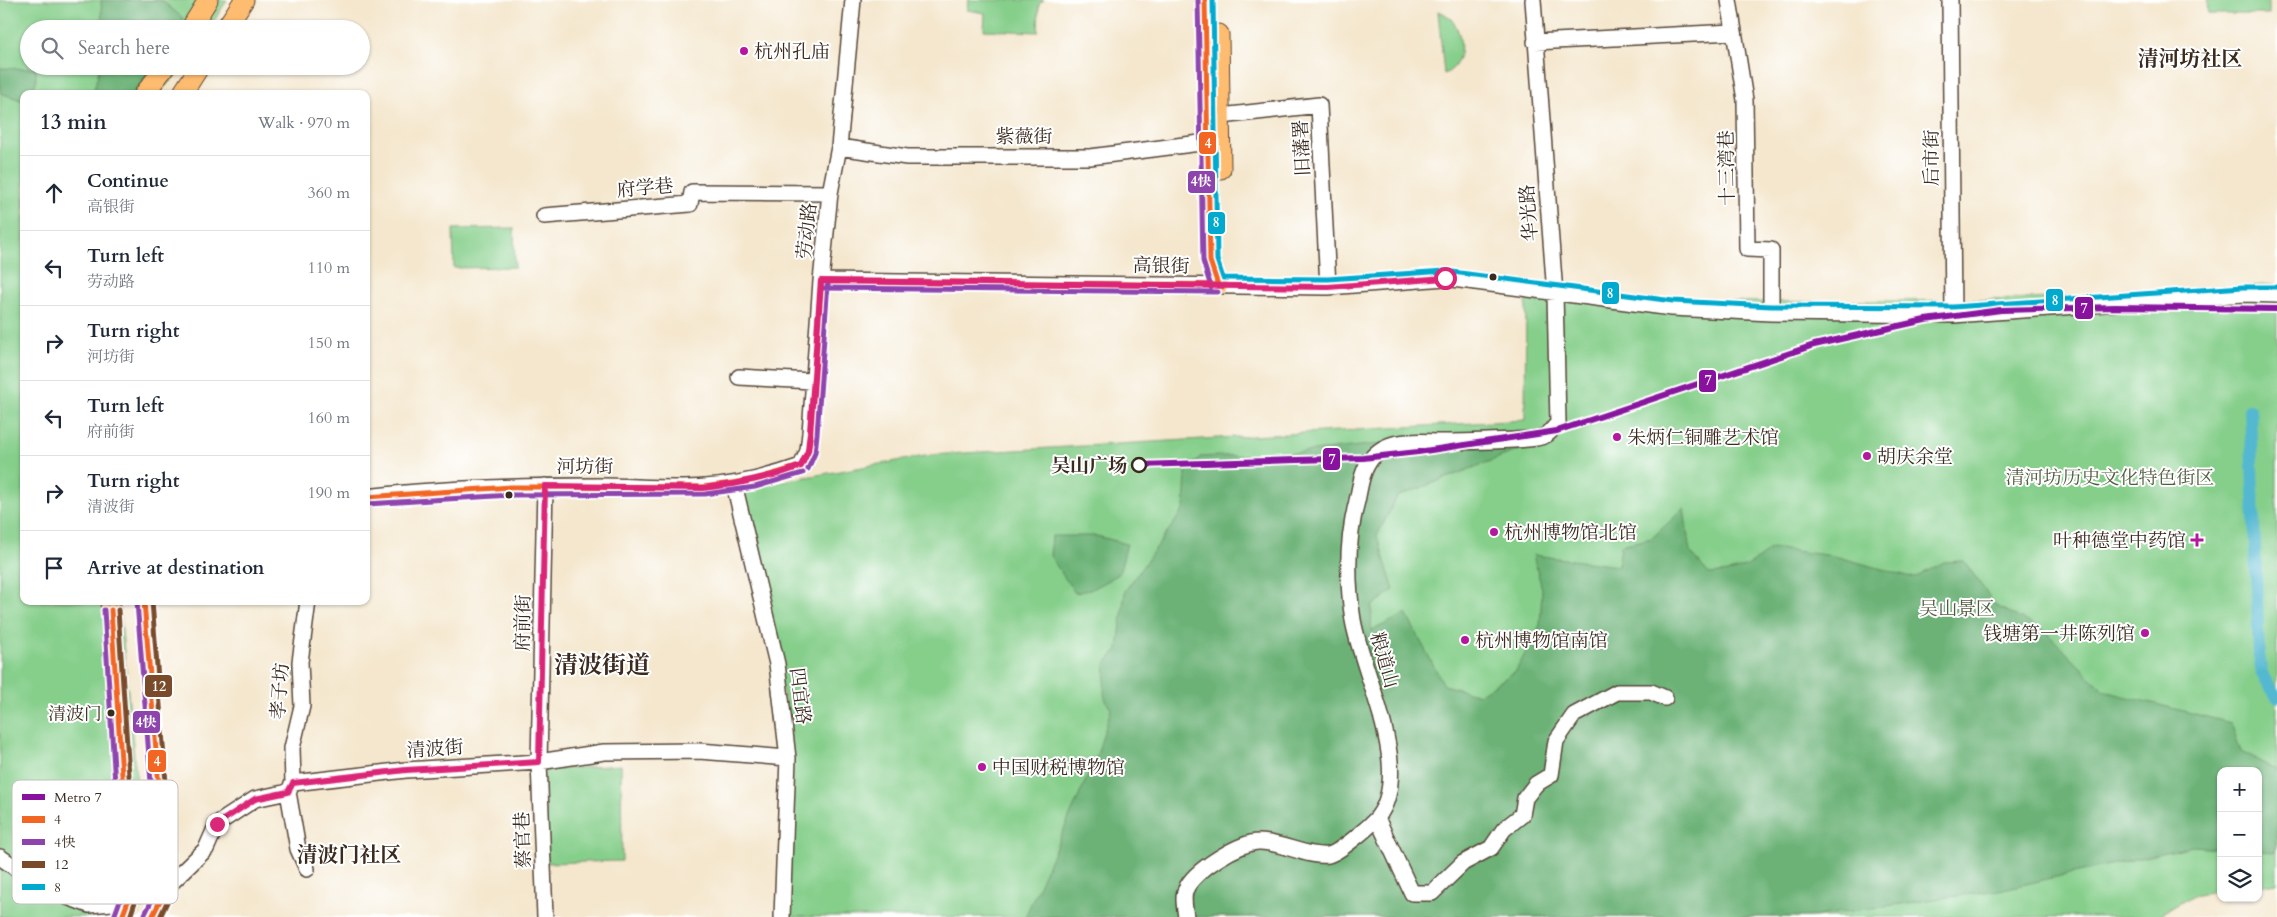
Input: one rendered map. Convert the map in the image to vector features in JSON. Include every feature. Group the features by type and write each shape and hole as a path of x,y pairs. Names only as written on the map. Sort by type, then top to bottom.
{"main road":[{"path":"196,20 208,0"},
{"path":"231,20 244,0"},
{"path":"1205,0 1210,261 1218,285"},
{"path":"1218,0 1222,261 1218,285"},
{"path":"147,90 159,75"},
{"path":"185,90 194,75"},
{"path":"110,605 122,780"},
{"path":"144,605 158,780"},
{"path":"122,917 127,904"},
{"path":"152,917 158,904"}],"street":[{"name":"劳动路","path":"801,466 808,451 821,281 830,193 839,147 853,0"},
{"name":"华光路","path":"1533,0 1555,294 1558,423"},
{"name":"十三湾巷","path":"1729,0 1745,100 1746,249 1771,250 1771,313"},
{"name":"后市街","path":"1950,0 1953,315"},
{"path":"1535,42 1734,32"},
{"name":"旧藩署","path":"1221,116 1318,105 1328,287"},
{"name":"紫薇街","path":"839,147 908,157 1090,156 1208,142"},
{"name":"府学巷","path":"544,216 690,204 692,192 830,193"},
{"name":"高银街","path":"821,281 1328,287 1445,278 1672,308 1771,313 1953,315 2244,294 2277,295"},
{"path":"739,377 812,381"},
{"name":"粮道山","path":"1186,917 1185,890 1192,878 1206,866 1238,848 1257,841 1274,843 1314,854 1328,855 1343,849 1376,818 1388,800 1392,782 1391,766 1380,714 1353,620 1350,562 1354,510 1369,461 1377,451 1400,442 1477,442 1535,438 1547,434 1558,423"},
{"name":"河坊街","path":"370,497 429,490 545,486 703,488 734,484 778,474 801,466"},
{"name":"四宜路","path":"734,484 777,664 788,758 782,917"},
{"name":"府前街","path":"539,762 545,486"},
{"name":"孝子坊","path":"307,605 300,662 302,706 292,748 290,787 298,849 307,869"},
{"path":"1376,818 1412,893 1432,893 1463,863 1491,848 1504,829 1522,815 1525,798 1536,784 1551,775 1556,741 1574,715 1617,692 1651,692 1665,698"},
{"name":"清波街","path":"178,876 206,848 217,824 255,799 290,787 406,770 539,762 604,752 699,751 788,758"},
{"name":"蔡官巷","path":"539,762 545,917"},
{"path":"0,857 12,865"},
{"path":"86,904 100,904"}],"green space":[{"path":"0,0 227,0 215,20 20,20 20,75 176,75 162,90 20,90 20,605 119,605 136,780 12,780 12,904 140,904 138,917 0,917"},
{"path":"101,0 161,0 183,18 182,20 102,20"},
{"path":"968,0 1044,0 1039,4 1038,32 984,30 985,13 967,10"},
{"path":"2207,0 2269,0 2269,14 2208,14"},
{"path":"1438,11 1447,15 1454,22 1460,41 1458,61 1452,69 1444,74"},
{"path":"0,68 20,69 20,75 36,75 33,90 20,90 20,100 0,93"},
{"path":"98,75 147,75 136,90 94,90"},
{"path":"514,228 515,267 454,268 453,229"},
{"name":"吴山景区","path":"2277,284 2277,883 2262,885 2262,767 2217,767 2217,892 2192,896 2156,917 779,917 786,706 736,501 749,487 931,455 1525,420 1526,298 1762,302 1988,300 2123,296"},
{"path":"1553,437 1397,497 1377,536 1394,590 1372,606 1371,631 1406,614 1444,685 1479,695 1516,671 1540,625 1542,589 1533,555 1618,566 1621,545 1652,538 1684,508 1690,552 1709,574 1743,568 1757,560 1771,548 1834,556 1915,578 1944,562 1964,561 1996,606 2045,631 2104,691 2231,723 2241,752 2277,770 2276,852 2262,851 2262,767 2217,767 2217,848 2193,846 1999,890 1810,917 1025,917 1097,755 1111,709 1104,692 1105,664 1118,649 1125,591 1184,509 1186,472 1200,457 1296,453 1388,443"},
{"path":"1052,536 1097,536 1127,544 1119,574 1090,590 1075,593 1050,556"},
{"path":"621,765 622,861 547,863 544,770"}],"waterway":[{"path":"2250,409 2259,655 2262,674 2277,697"}],"metro line":[{"name":"7","path":"1139,465 1363,458 1418,452 1557,431 1814,345 1925,320 2001,310 2115,307 2277,309"}],"transit line":[{"name":"4快","path":"1198,0 1203,261 1211,287"},
{"name":"4","path":"1205,0 1210,261 1218,285"},
{"name":"8","path":"1213,0 1217,260 1223,278 1328,279 1445,271 1673,301 1771,306 1953,307 2243,287 2277,287"},
{"name":"4","path":"821,281 1218,285"},
{"name":"4","path":"801,466 808,451 810,433 821,281"},
{"name":"4快","path":"808,469 815,453 828,282"},
{"name":"4快","path":"821,288 1218,292"},
{"name":"4","path":"370,497 511,487 705,487 753,480 801,466"},
{"name":"4快","path":"370,504 511,495 705,494 755,487 803,473"},
{"name":"4快","path":"137,605 151,780"},
{"name":"4","path":"144,605 158,780"},
{"name":"12","path":"152,605 166,780"},
{"name":"4快","path":"104,610 115,780"},
{"name":"4","path":"111,610 122,780"},
{"name":"12","path":"118,610 129,780"},
{"name":"4快","path":"115,914 119,904"},
{"name":"4","path":"122,917 127,904"},
{"name":"12","path":"130,917 134,904"},
{"name":"4快","path":"145,914 150,904"},
{"name":"4","path":"152,917 158,904"},
{"name":"12","path":"160,917 166,904"}],"place":[{"name":"杭州孔庙","path":"744,51"},
{"name":"朱炳仁铜雕艺术馆","path":"1617,437"},
{"name":"胡庆余堂","path":"1867,456"},
{"name":"吴山广场","path":"1139,465"},
{"name":"杭州博物馆北馆","path":"1494,532"},
{"name":"叶种德堂中药馆","path":"2197,540"},
{"name":"钱塘第一井陈列馆","path":"2145,633"},
{"name":"杭州博物馆南馆","path":"1465,640"},
{"name":"清波门","path":"111,713"},
{"name":"中国财税博物馆","path":"982,767"}],"district":[{"name":"清河坊社区","path":"2190,59"},
{"name":"清波街道","path":"602,665"},
{"name":"清波门社区","path":"349,855"}],"route":[{"path":"217,824 255,799 288,792 293,783 406,770 539,762 545,486 703,488 734,484 778,474 801,466 808,451 810,433 812,381 821,281 1328,287 1445,278"}],"park label":[{"name":"清河坊历史文化特色街区","path":"2110,477"}]}
